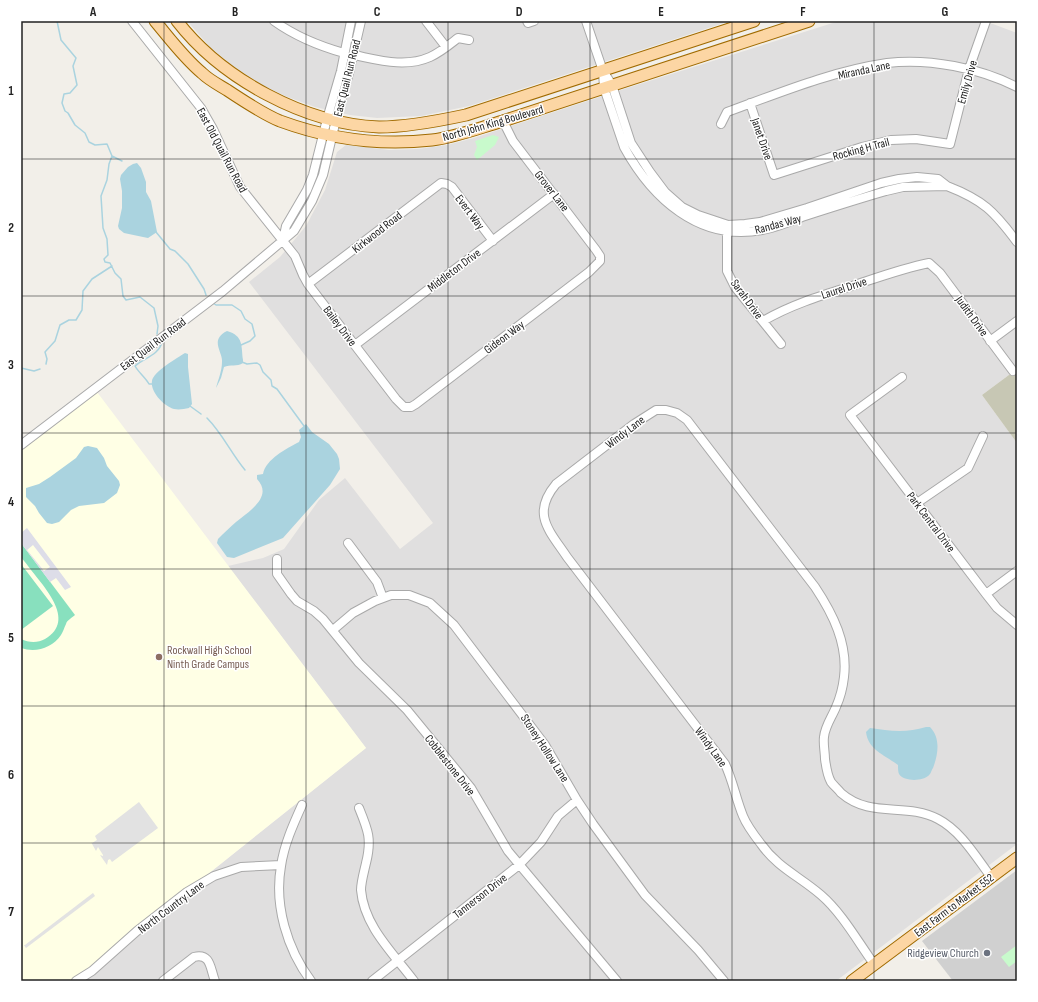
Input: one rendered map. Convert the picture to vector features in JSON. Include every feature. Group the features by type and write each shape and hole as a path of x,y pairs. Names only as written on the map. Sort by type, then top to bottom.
{"main road":[{"name":"North John King Boulevard","path":"155,21 175,46 202,74 278,120 349,140 390,143 456,135 809,21"},
{"name":"North John King Boulevard","path":"177,21 212,58 247,82 284,104 331,120 380,127 437,122 466,115 754,21"},
{"name":"East Farm to Market 552","path":"852,981 1017,858"}],"street":[{"name":"East Old Quail Run Road","path":"132,21 201,108 213,128 240,187 282,241"},
{"path":"274,21 294,34 314,43 344,52"},
{"name":"East Quail Run Road","path":"21,445 223,291 294,231 312,201 323,175 328,135 351,21"},
{"name":"East Quail Run Road","path":"331,120 354,55 361,21"},
{"path":"426,21 446,47"},
{"name":"Randas Way","path":"586,21 603,70 624,147 657,194 684,216 696,222 727,228 762,230 886,190 903,187 947,186 967,194 981,202 997,215 1017,242"},
{"name":"Emily Drive","path":"950,144 970,69 986,21"},
{"path":"354,55 400,63 418,61 430,57 458,38 469,40"},
{"name":"Miranda Lane","path":"721,124 727,112 819,80 857,69 888,63 911,62 970,69 1017,87"},
{"name":"Janet Drive","path":"750,104 774,175"},
{"name":"Grover Lane","path":"503,121 513,141 596,250 600,256 600,261"},
{"name":"Rocking H Trail","path":"774,175 862,147 891,140 916,139 950,144"},
{"name":"Kirkwood Road","path":"308,284 435,186 441,183 447,184"},
{"name":"Evert Way","path":"447,184 452,187 493,241"},
{"name":"Middleton Drive","path":"355,345 554,194"},
{"name":"Sarah Drive","path":"727,228 727,270 735,287 781,344"},
{"name":"Bailey Drive","path":"282,241 295,256 302,275 308,284 396,399 404,407"},
{"name":"Gideon Way","path":"404,407 411,407 416,404 589,272 600,261"},
{"name":"Laurel Drive","path":"763,321 781,310 818,296 911,267 929,263"},
{"name":"Judith Drive","path":"929,263 940,273 1013,371"},
{"path":"990,341 1017,321"},
{"name":"Park Central Drive","path":"902,377 850,415 986,594 998,608 1017,624"},
{"name":"Windy Lane","path":"874,964 854,934 828,901 775,861 762,846 743,816 732,780 725,764 567,557 544,521 543,510 545,500 556,484 634,424 656,410 677,413 687,420 816,587 830,609 837,626 844,657 844,677 836,707 828,723 824,738 828,777 835,787 844,796 859,805 871,808 910,810 923,813 940,820 952,829 964,842 991,877"},
{"path":"917,503 968,468 983,436"},
{"path":"348,543 377,582 383,598"},
{"name":"Cobblestone Drive","path":"277,559 277,574 296,601 314,611 333,630 359,663 407,710 471,788 508,851 617,981"},
{"path":"986,594 1017,571"},
{"name":"Stoney Hollow Lane","path":"333,630 353,613 390,595 409,595 430,604 454,625 545,745 577,800 645,895 698,950 724,981"},
{"name":"Tannerson Drive","path":"372,981 519,865 541,842 558,816 577,800"},
{"path":"302,805 291,832 281,865 279,882 280,902 286,935 301,968 311,981"},
{"path":"359,808 367,827 369,839 369,849 361,888 366,916 373,928 414,981"},
{"name":"North Country Lane","path":"76,981 92,971 137,931 187,892 214,876 241,867 281,865"},
{"path":"163,981 194,957 199,956 204,956 208,960 215,981"}],"shaded area":[{"path":"187,21 730,21 469,106 421,116 377,118 350,115 315,107 285,96 262,85 233,66 211,48"},
{"path":"839,21 980,21 1017,33 1017,369 982,395 1017,443 1017,844 836,981 74,981 366,748 228,566 263,558 284,549 319,500 345,478 400,549 433,523 249,282 280,257 306,226 325,190 337,152 346,145 389,150 418,149 447,145 474,138"},
{"path":"1017,369 1017,443 982,395"},
{"name":"Rockwall High School Ninth Grade Campus","path":"97,392 366,748 74,981 21,981 21,451"},
{"path":"27,528 71,587 65,590 56,578 50,582 21,543 21,533","holes":["33,545 50,567 44,571 27,550"]},
{"path":"139,802 158,828 112,862 110,859 108,860 107,865 100,855 103,856 98,847 96,851 91,842 92,843 97,840 95,836"},
{"path":"1017,870 1017,981 953,981 922,941"},
{"path":"93,893 95,896 26,948 24,945"}],"green space":[{"path":"493,135 499,137 495,145 477,160 474,155 477,147 475,141"},
{"path":"21,543 75,615 67,621 62,634 53,643 38,650 21,648 21,639 33,642 45,639 54,631 58,622 58,613 48,592 22,557"},
{"path":"21,564 53,606 21,630"},
{"path":"1017,945 1017,961 1009,967 1001,957"}],"water":[{"path":"137,163 141,168 146,182 146,192 151,201 157,232 148,238 124,233 118,226 122,208 121,175 128,167"},
{"path":"227,331 236,336 241,342 243,363 224,367 216,388 221,372 222,362 218,342 219,338"},
{"path":"185,353 188,354 192,404 189,408 174,409 166,405 158,398 153,390 152,381 156,374"},
{"path":"306,424 312,432 329,444 337,454 340,469 330,485 283,538 234,558 227,557 217,543 218,539 257,504 263,492 257,479 257,475 263,474 268,464 277,455 299,442 301,437 299,430"},
{"path":"88,446 97,448 104,458 107,466 119,481 120,485 117,493 104,503 79,506 71,510 59,522 52,524 47,523 35,506 26,497 26,488 39,484 50,477 76,458 84,447"},
{"path":"930,727 936,736 938,747 935,763 930,774 926,778 918,780 901,777 898,765 874,748 867,738 866,732 870,728 898,731"}],"waterway":[{"path":"57,21 61,40 76,58 73,66 77,85 70,93 64,94 62,103 65,111 68,113 75,125 85,133 89,142 95,145 107,144 112,156 109,164 107,180 101,196 103,228 107,239 108,255 104,259 105,262 110,263 115,273 121,279 123,296 126,300 140,297 154,308 158,326 157,334"},
{"path":"112,156 122,161"},
{"path":"156,232 170,249 175,251 188,264 204,289 206,295"},
{"path":"46,364 47,359 45,352 55,341 60,325 69,320 76,320 82,310 83,291 92,279 112,266"},
{"path":"213,303 216,305 232,305 241,311 245,319 252,324 255,336 250,341 241,345"},
{"path":"154,384 149,384 135,366 155,353 162,342"},
{"path":"242,362 247,364 257,363 260,365 263,372 271,380 272,386 277,389 304,426"},
{"path":"21,368 34,371 40,369"},
{"path":"190,406 201,414"},
{"path":"207,418 245,470"}],"place":[{"name":"Rockwall High School Ninth Grade Campus","path":"159,657"},
{"name":"Ridgeview Church","path":"987,953"}]}
